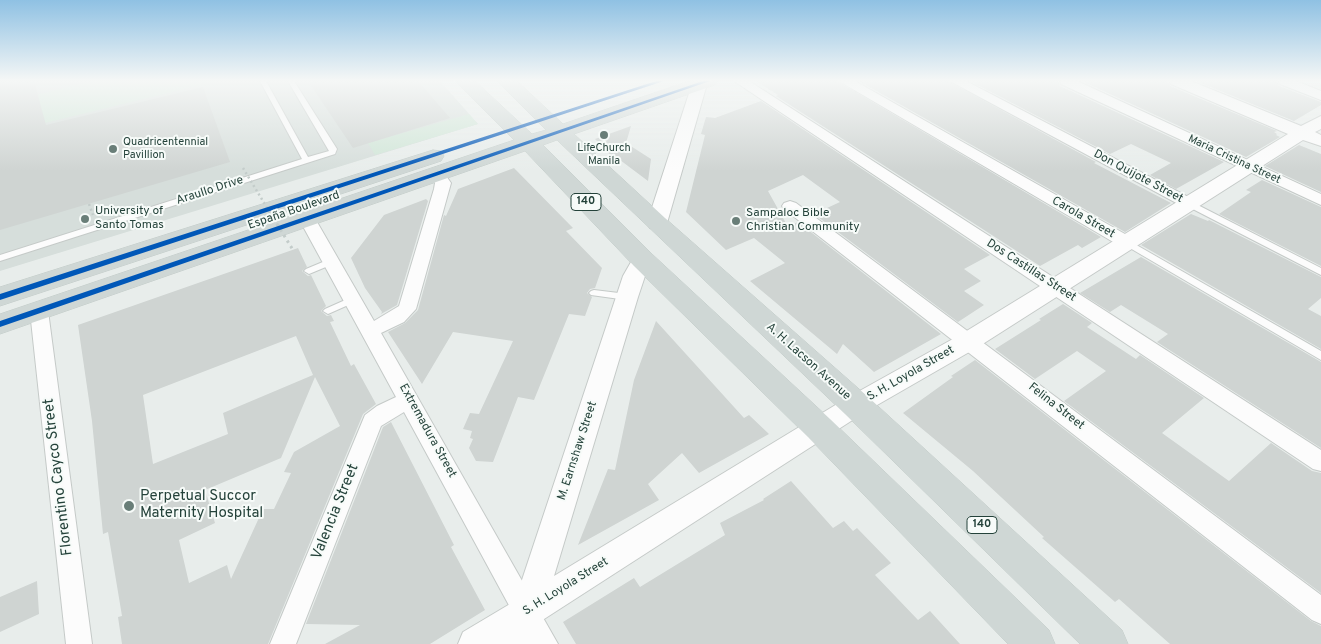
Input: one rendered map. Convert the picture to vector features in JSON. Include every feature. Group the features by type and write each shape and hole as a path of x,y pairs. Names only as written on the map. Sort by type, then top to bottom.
{"main road":[{"name":"140","path":"495,111 643,260 819,428 1036,644"},
{"name":"A. H. Lacson Avenue","path":"538,111 656,223 856,406 1108,644"},
{"name":"España Boulevard","path":"0,297 521,136 588,111"},
{"name":"España Boulevard","path":"553,125 603,111"},
{"name":"España Boulevard","path":"0,324 437,173 521,136"}],"street":[{"path":"656,223 694,111"},
{"name":"Dos Castillas Street","path":"786,111 1321,462"},
{"name":"Carola Street","path":"897,111 1126,242"},
{"name":"Don Quijote Street","path":"1013,111 1188,203"},
{"name":"Maria Cristina Street","path":"1130,111 1321,200"},
{"path":"1249,111 1321,141"},
{"name":"S. H. Loyola Street","path":"475,644 819,428 969,341 1321,121"},
{"path":"369,331 397,317 406,309 442,189 443,183 437,173"},
{"name":"Felina Street","path":"790,206 1321,611"},
{"name":"Extremadura Street","path":"307,219 545,644"},
{"name":"M. Earnshaw Street","path":"518,644 627,297 634,276 643,260"},
{"name":"Florentino Cayco Street","path":"40,310 79,644"},
{"name":"Valencia Street","path":"284,644 372,421 410,400"}],"lane":[{"path":"279,111 306,160"},
{"name":"Araullo Drive","path":"0,258 328,154 333,149 310,111"},
{"name":"Don Quijote Street","path":"1188,203 1321,272"},
{"name":"Carola Street","path":"1126,242 1321,356"},
{"path":"309,271 330,262"},
{"path":"594,293 627,297"},
{"path":"328,310 352,300"}],"path":[{"path":"243,168 293,250"},
{"path":"89,204 94,216"}],"shaded area":[{"name":"University of Santo Tomas","path":"0,111 467,111 478,124 0,271"}],"green space":[{"path":"0,111 94,111 0,134"},
{"path":"469,114 478,124 375,155 368,143"}],"building":[{"name":"Quadricentennial Pavillion","path":"0,111 42,111 46,125 104,111 212,111 230,162 0,230"},
{"path":"328,111 444,111 450,118 353,148"},
{"path":"734,111 776,111 990,255 964,269 981,281 964,291 984,305 958,322 814,214 840,202 803,175 768,191 788,227 798,222 941,334 874,372 843,344 837,354 750,281 785,263 754,238 726,250 686,212 705,135 701,134 706,117 715,118"},
{"path":"799,111 888,111 1101,237 1082,248 1078,245 1040,266"},
{"path":"912,111 1003,111 1096,162 1094,163 1171,203 1125,232"},
{"path":"1028,111 1114,111 1224,162 1176,189 1150,175 1171,163 1131,144 1110,154"},
{"path":"1147,111 1230,111 1277,131 1274,132 1280,137 1246,157"},
{"path":"1270,111 1311,111 1294,121"},
{"path":"631,126 626,143 651,159 648,181 620,160 616,161 595,139"},
{"path":"1299,145 1321,154 1321,192 1265,166"},
{"path":"514,168 573,228 566,231 602,268 595,288 590,289 587,293 592,297 585,316 569,314 534,400 518,397 493,462 476,461 469,448 473,439 470,438 472,431 463,429 470,413 479,414 513,341 453,332 422,384 388,332 405,323 418,310 444,215 446,216 458,189"},
{"path":"1262,180 1321,207 1321,266 1219,214 1251,192 1246,190"},
{"path":"426,199 428,201 397,305 381,314 382,312 365,288 351,258 384,215"},
{"path":"1191,214 1209,220 1321,277 1321,298 1308,309 1321,316 1321,349 1141,245"},
{"path":"298,248 307,267 302,271 308,276 311,275 326,306 321,311 327,316 331,315 334,321 330,322 351,366 354,364 376,404 363,414 268,644 122,644 118,617 122,616 108,532 103,534 92,421 78,325","holes":["296,336 313,375 223,413 228,434 153,464 143,395","315,377 340,426 294,452 284,472 291,473 274,509 263,509 231,579 227,565 189,583 179,540 215,523 205,490 281,458"]},
{"path":"1141,257 1321,362 1321,448 1157,342 1168,334 1121,305 1110,312 1080,293"},
{"path":"1063,304 1092,323 1087,327 1136,359 1140,355 1204,398 1162,433 1229,481 1271,443 1312,471 1321,473 1321,593 1064,401 1106,371 1077,351 1035,379 995,349"},
{"path":"656,321 744,418 749,415 769,434 699,473 682,453 648,484 659,500 578,545 608,469 615,470 634,380"},
{"path":"975,360 1311,621 1321,626 1321,644 1170,644 1119,599 1115,602 1042,538 1044,537 973,471 903,413"},
{"path":"391,422 454,545 451,547 485,610 430,644 325,644 360,625 306,624 383,427"},
{"path":"791,481 833,528 844,521 853,531 857,528 891,563 875,575 918,620 930,611 960,644 576,644 563,622 634,578 640,587 725,535 720,523 764,500"},
{"path":"37,581 39,614 0,632 0,597"}],"cycle path":[{"path":"0,297 570,111"},
{"path":"0,324 620,111"}],"place":[{"name":"LifeChurch Manila","path":"604,135"},
{"name":"Quadricentennial Pavillion","path":"113,149"},
{"name":"University of Santo Tomas","path":"85,219"},
{"name":"Sampaloc Bible Christian Community","path":"736,221"},
{"name":"Perpetual Succor Maternity Hospital","path":"129,506"}]}
